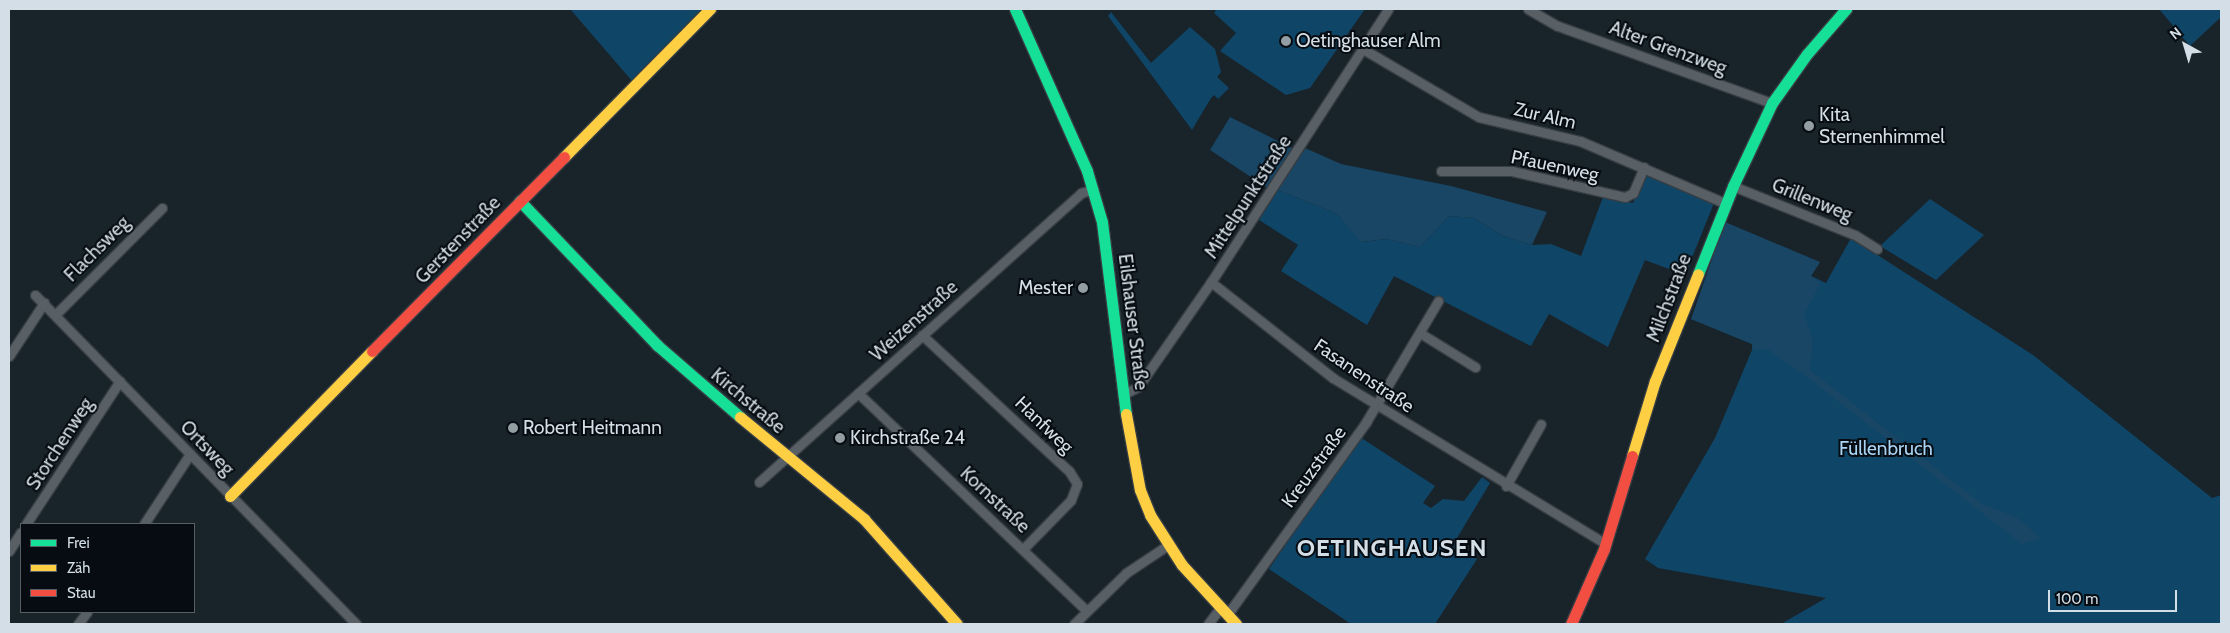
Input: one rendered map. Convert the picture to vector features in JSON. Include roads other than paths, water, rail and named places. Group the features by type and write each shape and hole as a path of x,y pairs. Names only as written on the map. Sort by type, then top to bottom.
{"street":[{"name":"Gerstenstraße","path":"230,496 710,9"},
{"name":"Eilshauser Straße","path":"1015,9 1093,189 1102,222 1124,394 1140,490 1168,545 1236,624"},
{"name":"Mittelpunktstraße","path":"1124,394 1138,387 1211,282 1388,9"},
{"name":"Alter Grenzweg","path":"1528,9 1558,26 1772,103"},
{"name":"Milchstraße","path":"1571,624 1606,544 1655,380 1732,186 1772,103 1807,54 1846,9"},
{"name":"Zur Alm","path":"1363,49 1479,117 1580,141 1725,203"},
{"name":"Pfauenweg","path":"1441,171 1512,171 1625,197 1633,193 1644,168"},
{"name":"Grillenweg","path":"1732,186 1855,235 1877,249"},
{"name":"Weizenstraße","path":"758,482 1081,193 1093,189"},
{"name":"Kirchstraße","path":"520,201 657,345 892,547 957,624"},
{"name":"Flachsweg","path":"56,314 162,208"},
{"name":"Fasanenstraße","path":"1211,282 1333,378 1506,486 1606,544"},
{"name":"Ortsweg","path":"35,295 56,314 230,496 356,624"},
{"name":"Kreuzstraße","path":"1208,624 1223,611 1376,406 1438,301"},
{"path":"9,356 44,303"},
{"path":"1420,333 1474,367"},
{"name":"Hanfweg","path":"922,335 1069,472 1077,484 1070,500 1023,548"},
{"name":"Storchenweg","path":"27,523 120,381"},
{"name":"Kornstraße","path":"858,393 1023,548 1087,611"},
{"path":"1506,486 1541,424"},
{"path":"145,523 190,454"},
{"path":"9,551 20,534"},
{"path":"1074,624 1126,573 1168,545"},
{"path":"78,624 85,613"}],"place":[{"name":"Oetinghauser Alm","path":"1286,41"},
{"name":"Kita Sternenhimmel","path":"1809,126"},
{"name":"Mester","path":"1083,288"},
{"name":"Robert Heitmann","path":"513,428"},
{"name":"Kirchstraße 24","path":"840,438"}],"district":[{"name":"OETINGHAUSEN","path":"1392,548"}],"park label":[{"name":"Füllenbruch","path":"1886,449"}]}
